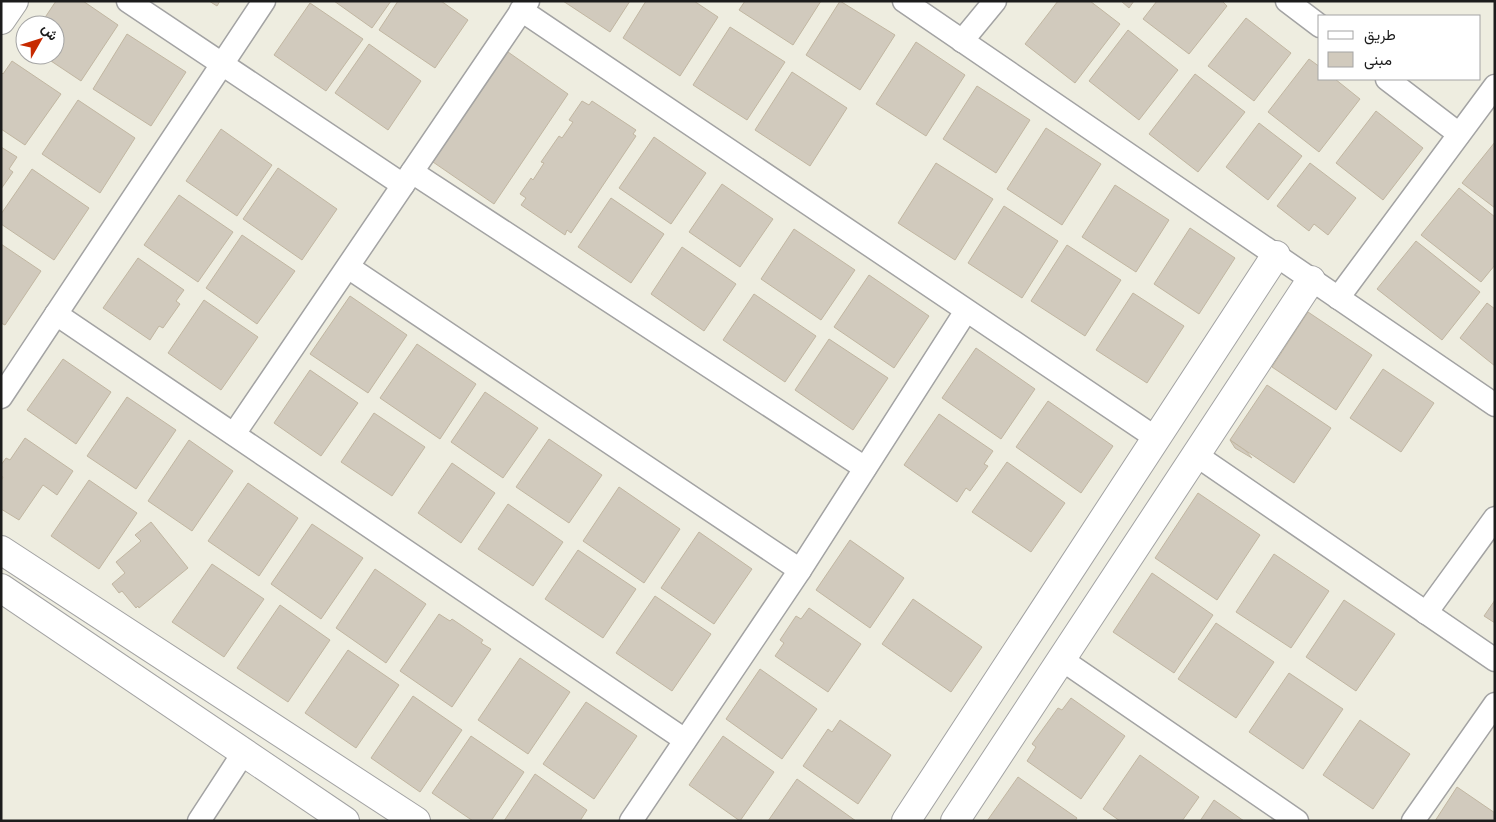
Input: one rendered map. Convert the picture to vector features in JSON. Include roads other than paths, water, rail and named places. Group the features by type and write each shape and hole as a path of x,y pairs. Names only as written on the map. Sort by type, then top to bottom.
{"street":[{"path":"1,20 14,1"},
{"path":"128,1 222,64 407,178 865,468"},
{"path":"1,397 264,1"},
{"path":"904,1 1495,405"},
{"path":"962,41 995,1"},
{"path":"1298,4 1318,24"},
{"path":"234,434 524,6 966,311 1156,438"},
{"path":"1388,80 1459,134"},
{"path":"1338,298 1495,86"},
{"path":"906,821 1276,256"},
{"path":"348,267 800,570"},
{"path":"955,821 1311,280"},
{"path":"631,821 800,570 966,311"},
{"path":"56,314 685,740"},
{"path":"1196,455 1495,660"},
{"path":"1426,613 1495,518"},
{"path":"1,550 416,821"},
{"path":"1,588 345,821"},
{"path":"1061,660 1297,821"},
{"path":"189,714 207,685"},
{"path":"1413,821 1495,704"},
{"path":"199,821 244,752"}]}
